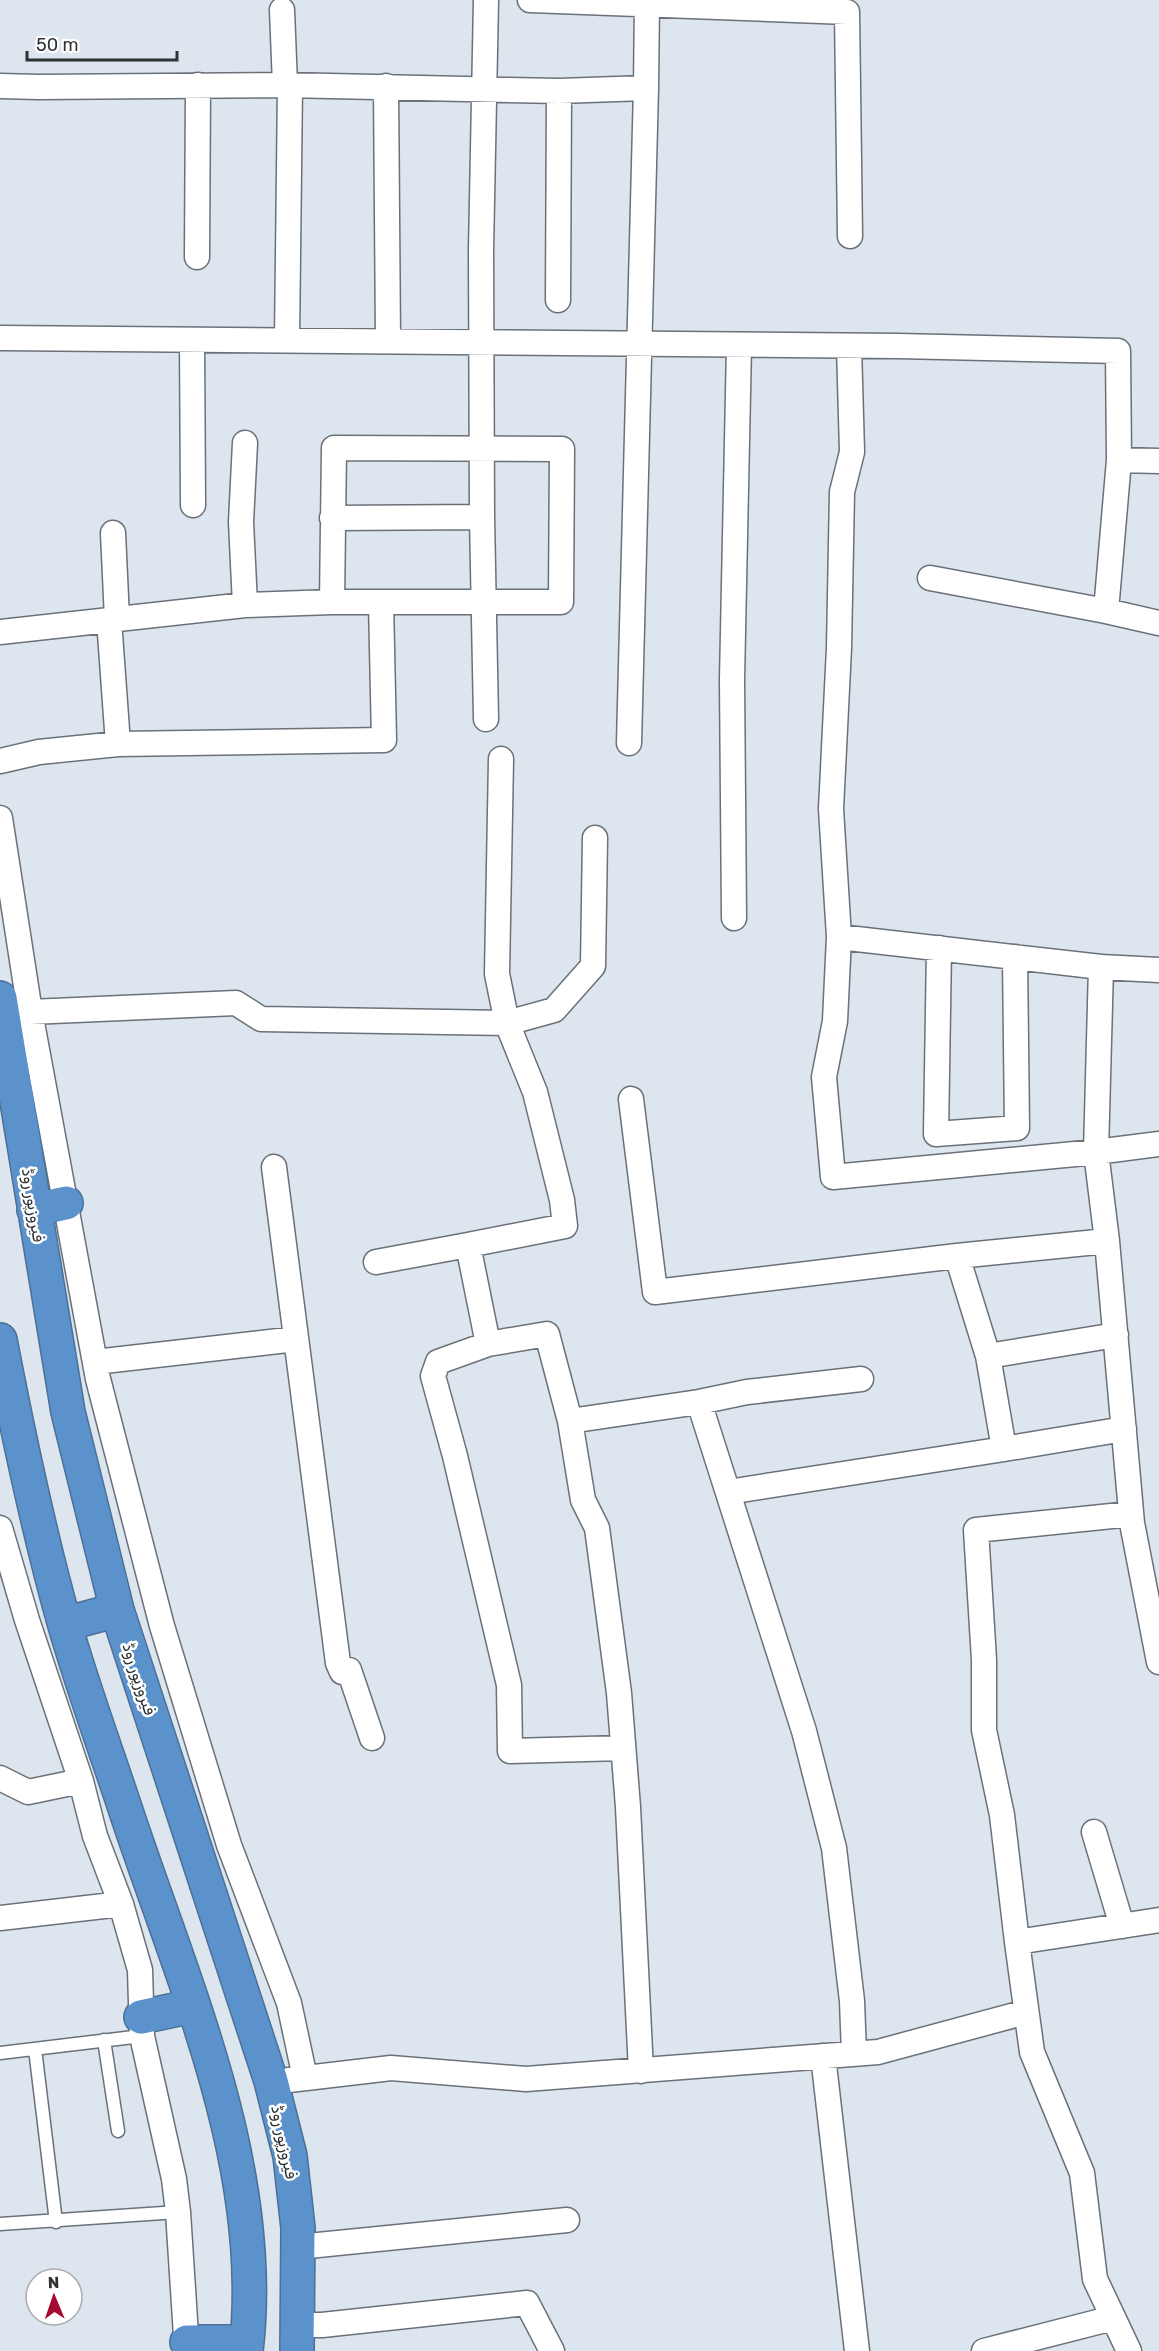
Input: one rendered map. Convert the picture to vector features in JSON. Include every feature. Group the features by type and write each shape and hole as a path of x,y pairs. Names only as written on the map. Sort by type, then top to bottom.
{"highway":[{"name":"فیروزپور روڈ","path":"0,998 68,1412 117,1610 270,2081 290,2156 298,2247 298,2338"},
{"path":"34,1210 66,1203"},
{"path":"0,1340 41,1532 65,1624 213,2067 233,2140 247,2240 249,2293 247,2347 187,2347"},
{"path":"65,1624 117,1610"},
{"path":"142,2027 193,2006"}],"street":[{"path":"486,0 481,250 482,518 486,719"},
{"path":"530,0 847,6 850,236"},
{"path":"629,743 647,3"},
{"path":"282,10 287,85 287,340"},
{"path":"197,257 198,85"},
{"path":"0,86 287,85 559,91 646,88"},
{"path":"386,86 388,341"},
{"path":"558,300 559,91"},
{"path":"0,338 849,346 1118,351 1119,459 1106,611"},
{"path":"192,340 193,505"},
{"path":"734,918 732,680 739,345"},
{"path":"849,346 852,452 842,492 839,648 831,809 839,937 835,1021 824,1077 833,1176 1096,1152 1159,1144"},
{"path":"244,443 241,522 245,605"},
{"path":"0,632 245,605 332,602 561,602 562,449 334,448 332,602"},
{"path":"1119,459 1159,461"},
{"path":"332,518 482,518"},
{"path":"112,533 118,744"},
{"path":"930,578 1159,623"},
{"path":"0,761 39,752 118,744 384,740 381,602"},
{"path":"376,1262 565,1226 562,1200 535,1092 507,1023 497,974 501,759"},
{"path":"0,818 30,1012 95,1362 162,1626 229,1845 289,2003 305,2078"},
{"path":"30,1012 236,1003 261,1019 507,1023 554,1010 593,966 595,838"},
{"path":"839,937 1101,967 1159,970"},
{"path":"939,948 936,1134 1017,1128 1015,957"},
{"path":"1101,967 1096,1152 1107,1241 1131,1514 1159,1662"},
{"path":"631,1100 656,1292 957,1256 1107,1241"},
{"path":"274,1167 338,1663 342,1672 350,1670 372,1738"},
{"path":"468,1245 488,1344"},
{"path":"957,1256 987,1356 1004,1449"},
{"path":"623,1748 510,1751 509,1685 455,1456 433,1376 438,1362 488,1344 547,1334 570,1421 584,1500 597,1528 619,1693 623,1748 641,2071"},
{"path":"987,1356 1116,1335"},
{"path":"95,1362 296,1339"},
{"path":"570,1421 699,1402 747,1392 861,1379"},
{"path":"699,1402 804,1731 834,1848 852,2001 854,2054"},
{"path":"728,1492 1124,1429"},
{"path":"1129,2351 1095,2279 1082,2173 1032,2052 1002,1815 984,1730 984,1660 976,1530 1131,1514"},
{"path":"0,1528 27,1620 81,1781 95,1836 121,1904 140,1970 142,2027 174,2179 187,2347"},
{"path":"0,1778 28,1792 81,1781"},
{"path":"1094,1832 1122,1926"},
{"path":"0,1918 121,1904"},
{"path":"1017,1942 1159,1920"},
{"path":"270,2081 392,2068 526,2079 878,2052 1026,2012"},
{"path":"823,2056 857,2351"},
{"path":"298,2247 567,2220"},
{"path":"298,2338 322,2325 527,2303 552,2351"},
{"path":"984,2351 1113,2318"}],"lane":[{"path":"0,2053 104,2040 142,2027"},
{"path":"104,2040 118,2131"},
{"path":"35,2049 56,2222"},
{"path":"0,2224 178,2212"}]}
